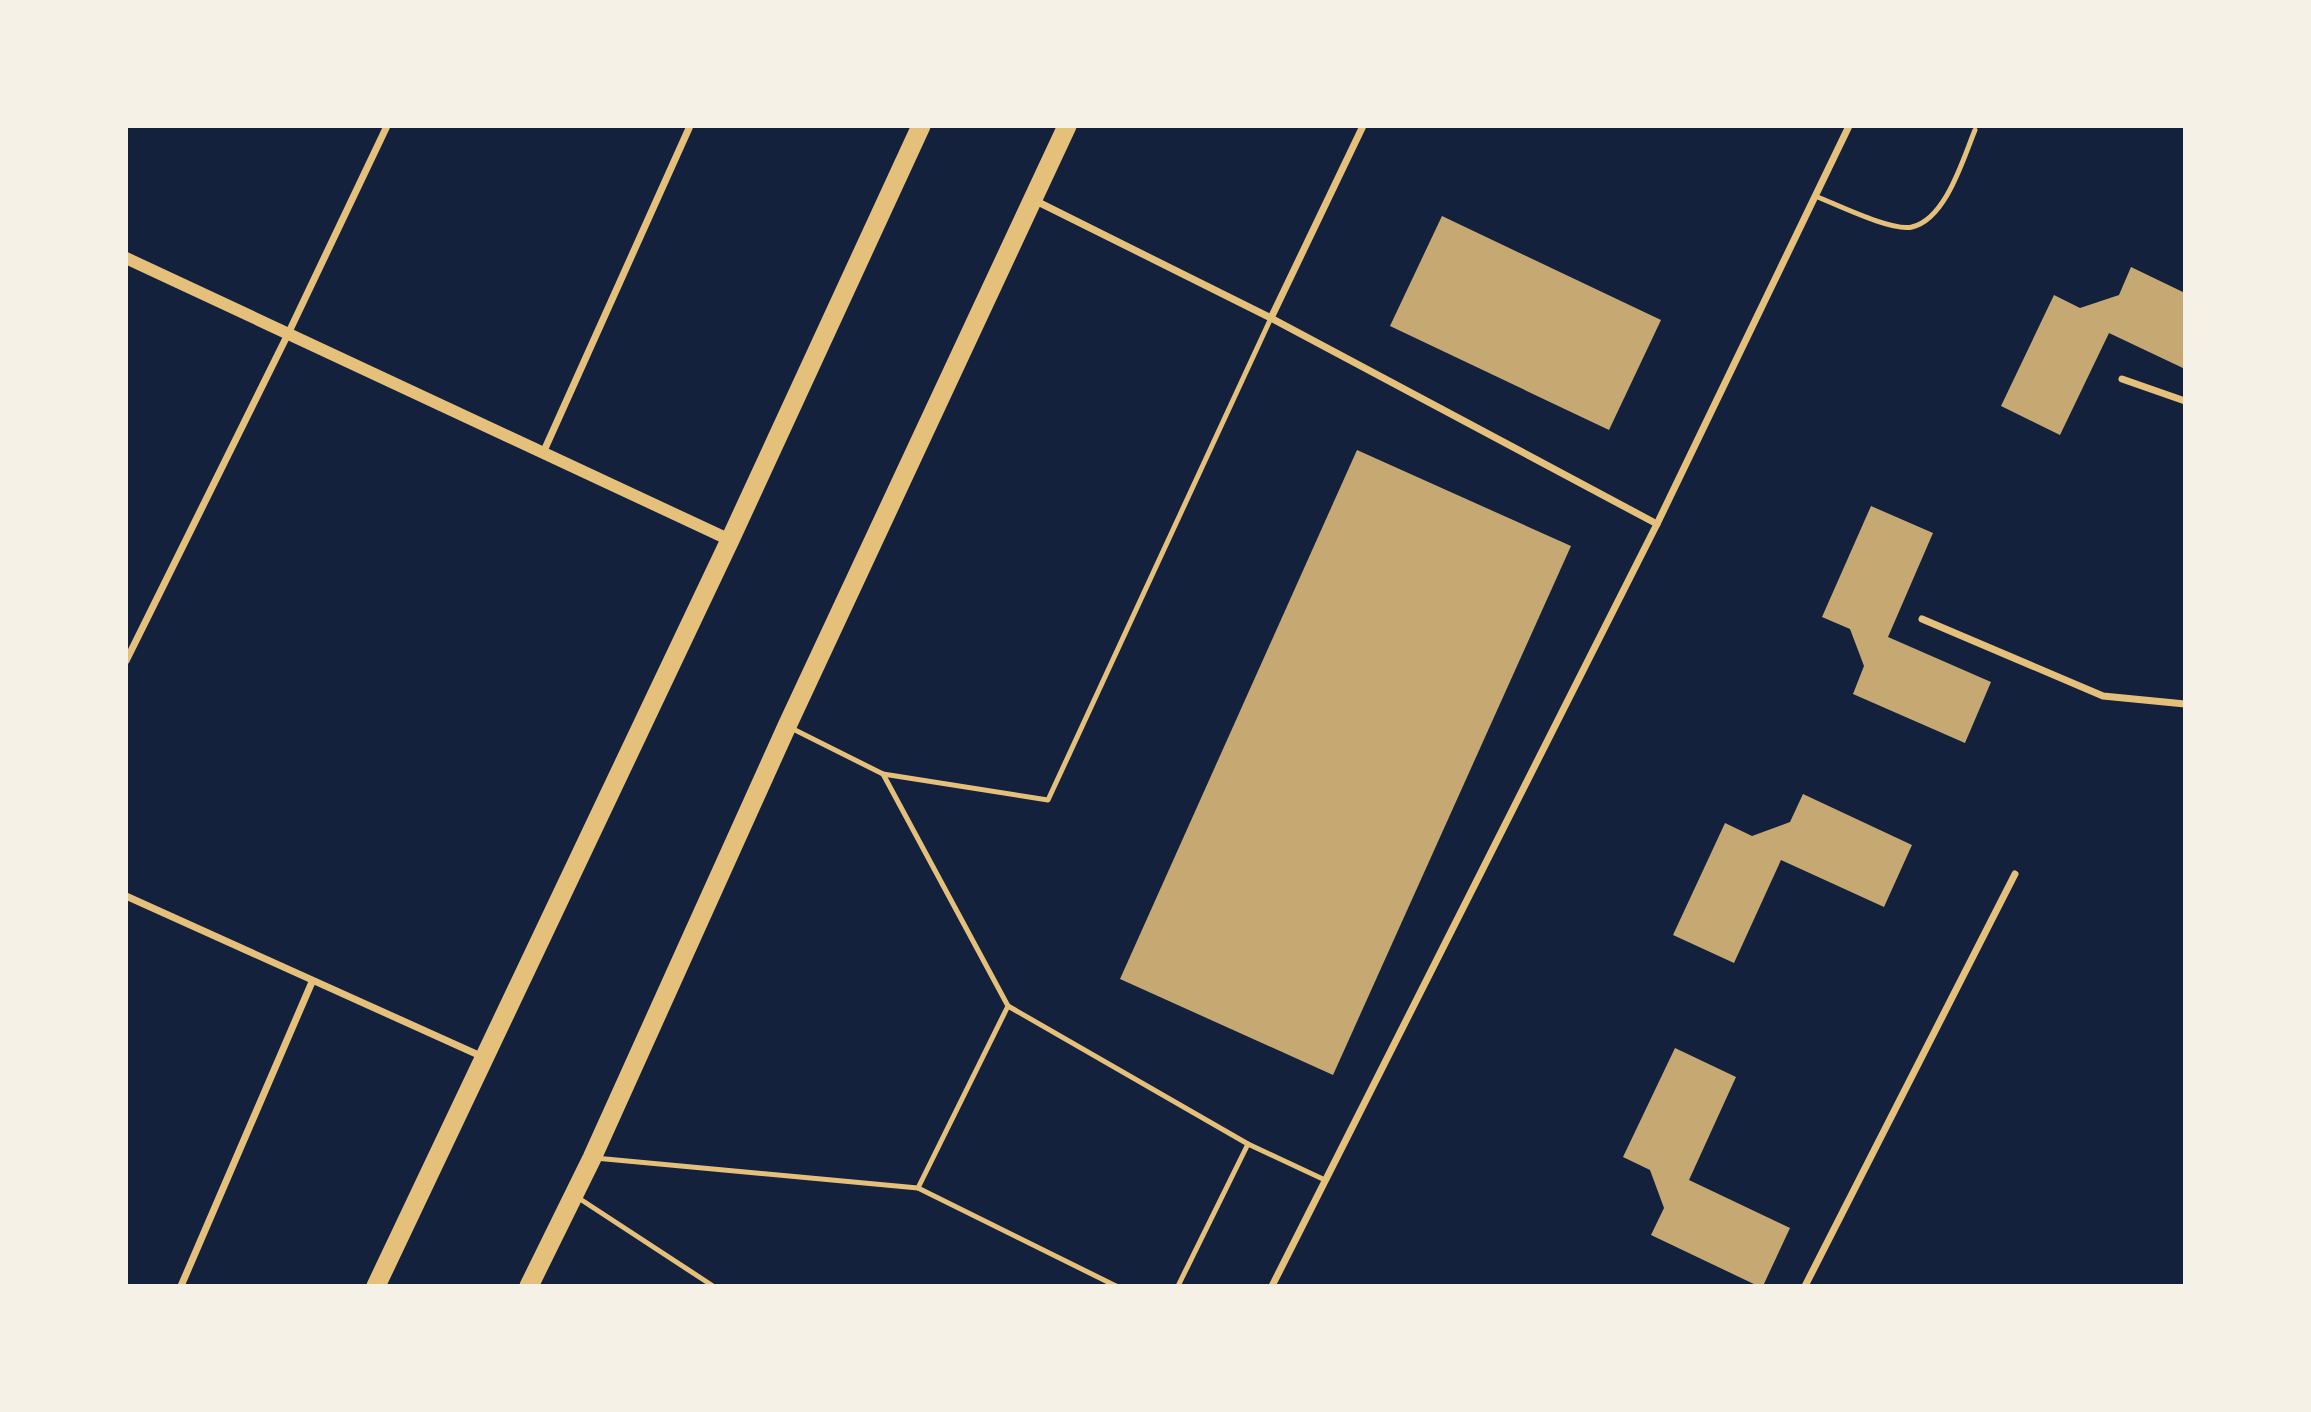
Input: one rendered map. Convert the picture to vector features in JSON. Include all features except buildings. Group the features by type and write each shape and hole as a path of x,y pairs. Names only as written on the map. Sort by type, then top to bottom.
{"highway":[{"path":"376,1286 730,540 921,126"},
{"path":"529,1286 592,1158 786,726 1067,126"}],"street":[{"path":"126,661 288,334 387,126"},
{"path":"543,453 690,126"},
{"path":"1271,318 1363,126"},
{"path":"1272,1286 1657,524 1849,126"},
{"path":"1034,200 1271,318 1657,524"},
{"path":"126,258 730,540"},
{"path":"2122,379 2185,401"},
{"path":"1923,619 2103,696 2185,704"},
{"path":"1805,1286 2015,874"},
{"path":"126,897 483,1057"},
{"path":"181,1286 312,982"}],"lane":[{"path":"1815,196 1890,225 1912,227 1933,216 1947,196 1975,130"},
{"path":"786,726 883,774 1048,800 1271,318"},
{"path":"883,774 1008,1006 1248,1144 1325,1180"},
{"path":"918,1188 1008,1006"},
{"path":"1178,1286 1248,1144"},
{"path":"592,1158 918,1188 1116,1286"},
{"path":"574,1195 713,1286"}]}
